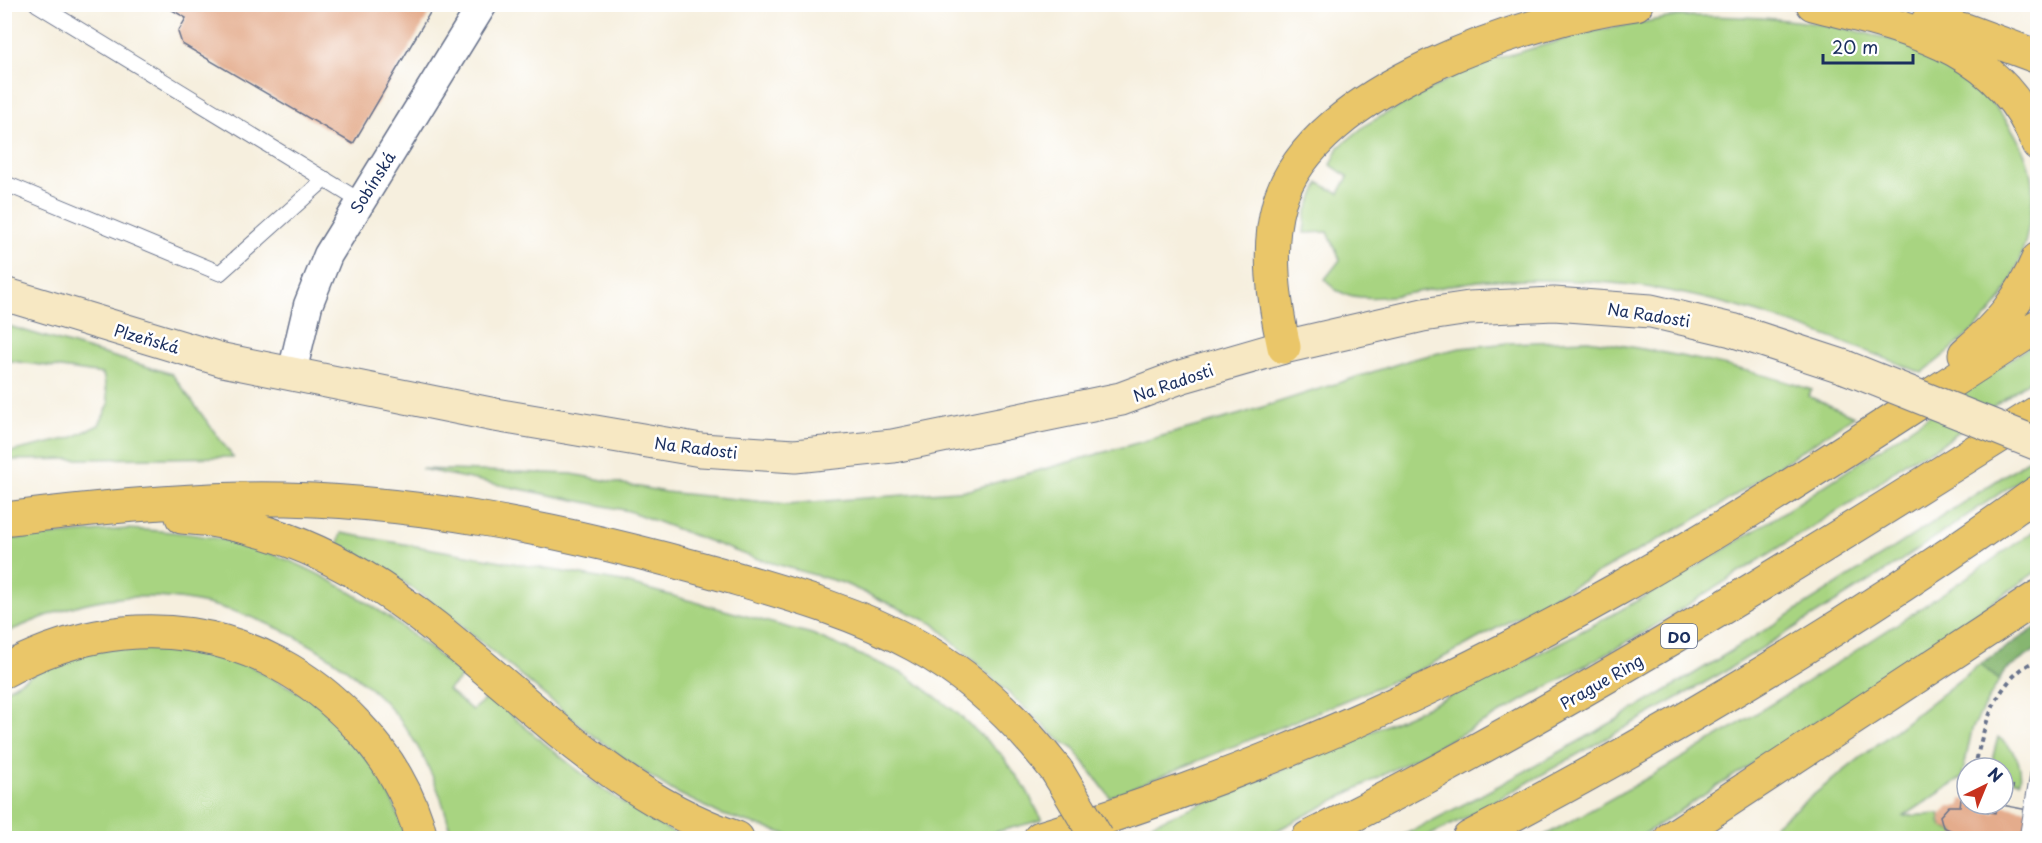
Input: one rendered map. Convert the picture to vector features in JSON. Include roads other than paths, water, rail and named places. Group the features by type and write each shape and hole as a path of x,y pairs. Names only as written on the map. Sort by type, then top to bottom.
{"highway":[{"path":"1284,347 1275,290 1274,229 1279,203 1289,178 1303,156 1322,135 1368,101 1438,63 1533,27 1636,4"},
{"path":"1813,4 1918,33 1973,60 2006,90 2020,107 2037,144"},
{"path":"1831,4 1896,13 1965,30 2037,57"},
{"path":"1883,424 1997,326 2023,290 2037,259"},
{"path":"1076,838 1154,802 1305,743 1516,644 1672,557 2037,326"},
{"name":"Prague Ring","path":"1308,838 1501,738 1655,650 2037,412"},
{"path":"1470,838 1618,757 1759,673 1906,581 2037,492"},
{"path":"4,519 128,505 241,499 369,506 502,524 591,541 678,562 854,616 917,646 962,675 1004,711 1058,771 1097,838"},
{"path":"49,514 210,519 256,528 298,542 340,563 399,598 570,738 631,784 692,820 737,838"},
{"path":"1671,838 2037,597"},
{"path":"4,671 28,658 72,642 123,632 181,633 208,637 264,656 312,683 369,737 400,783 421,838"},
{"path":"1040,838 1154,802"}],"main road":[{"name":"Plzeňská","path":"4,294 223,360 292,373"},
{"name":"Na Radosti","path":"292,373 495,415 701,450 795,456 892,446 1121,399 1180,378 1284,347 1423,315 1469,308 1554,304 1651,311 1732,330 1845,367 2037,444"}],"street":[{"name":"Sobínská","path":"292,373 308,305 328,255 483,4"}],"lane":[{"path":"37,4 360,201"},
{"path":"4,183 220,273 325,179"},
{"path":"2027,838 2037,774"}]}
